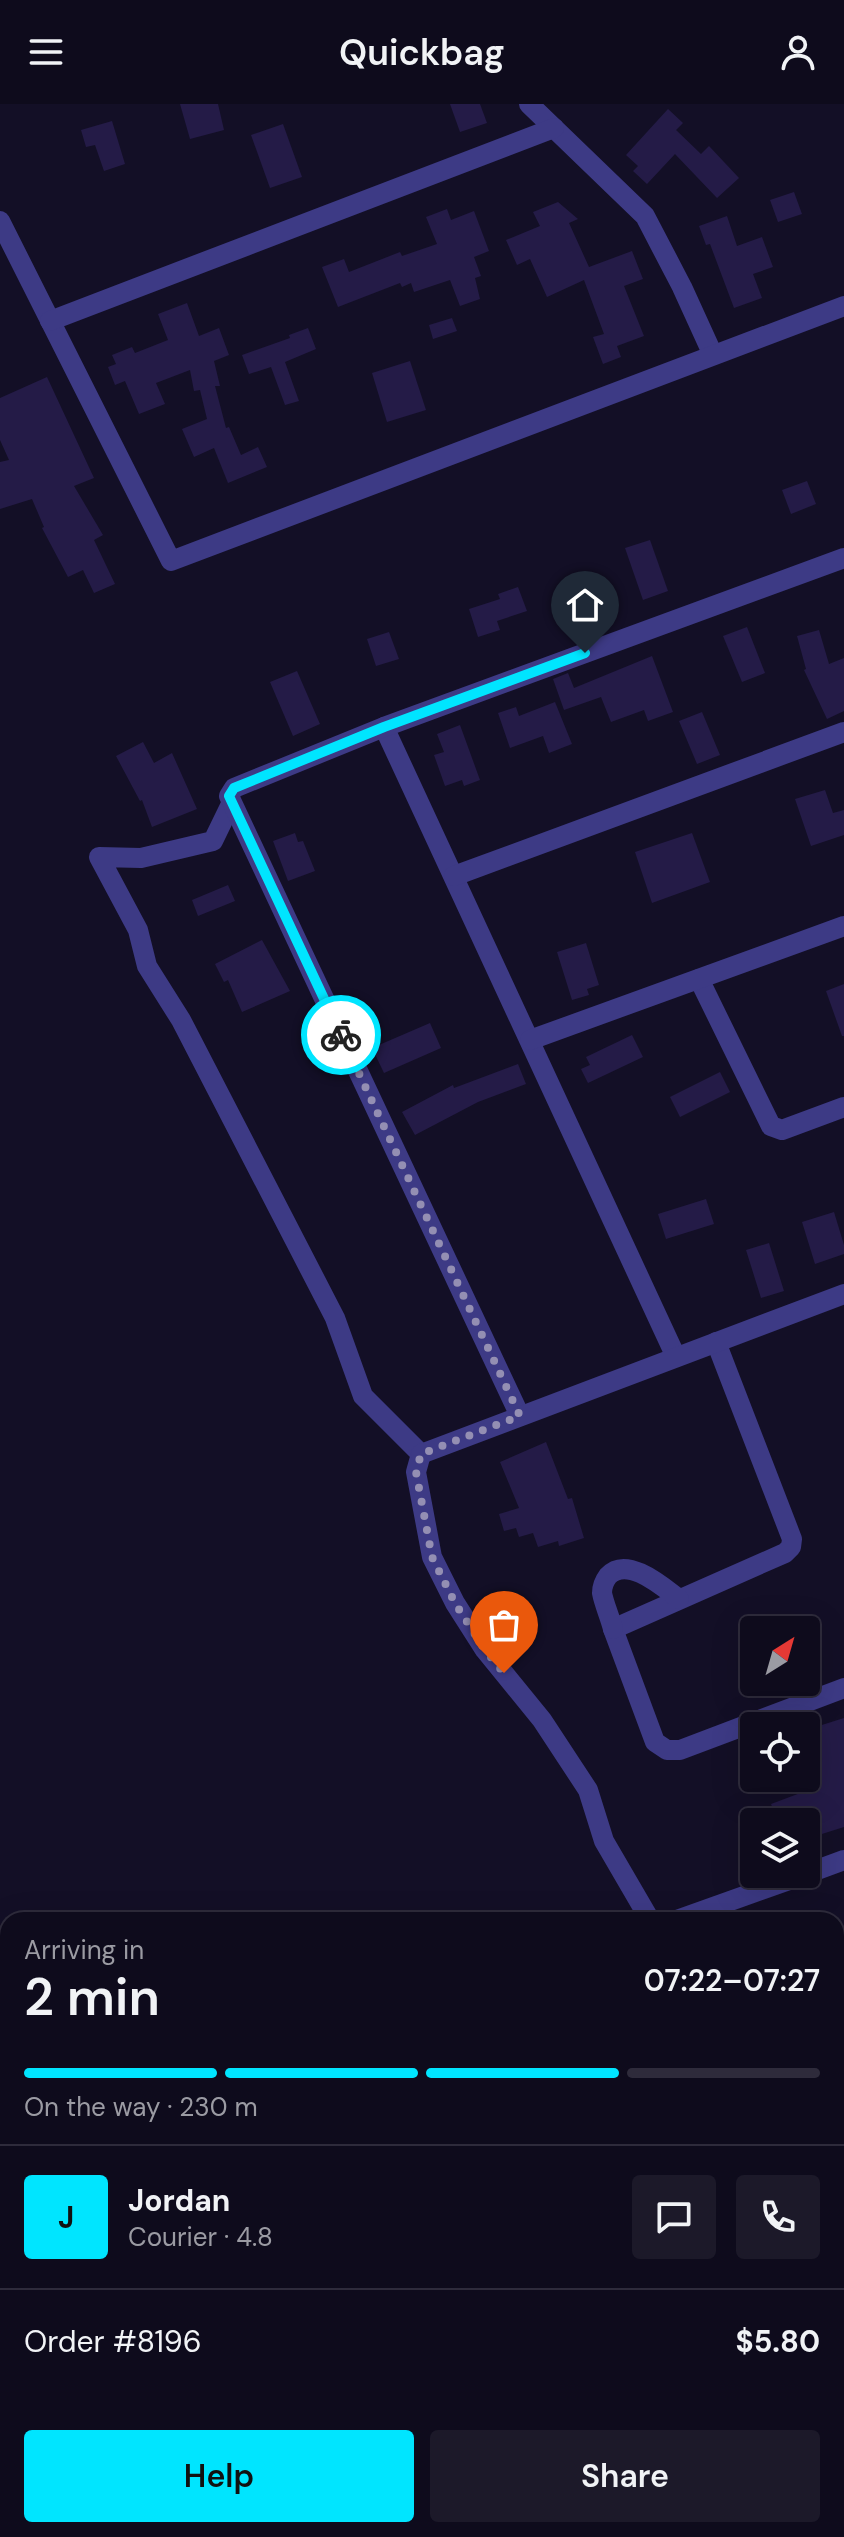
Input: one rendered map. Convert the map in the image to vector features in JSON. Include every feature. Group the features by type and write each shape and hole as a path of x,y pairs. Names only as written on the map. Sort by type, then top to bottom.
{"street":[{"path":"529,104 645,216 713,355"},
{"path":"50,321 554,128"},
{"path":"0,221 171,561 844,306"},
{"path":"520,1416 229,796 234,788 384,727 844,558"},
{"path":"384,727 676,1357"},
{"path":"454,876 844,732"},
{"path":"231,804 213,841 141,858 99,857 138,930 147,966 181,1020 335,1318 363,1396 421,1454"},
{"path":"530,1040 844,926"},
{"path":"699,979 771,1126 782,1130 844,1107"},
{"path":"421,1454 844,1294"},
{"path":"613,1629 785,1553 791,1547 792,1539 716,1342"},
{"path":"421,1454 416,1472 432,1557 455,1603 485,1650 542,1720 588,1790 604,1841 645,1912"},
{"path":"679,1599 631,1569 614,1570 606,1578 602,1591 655,1742 667,1750 680,1750 844,1688"},
{"path":"820,1869 844,1860"},
{"path":"699,1912 767,1888"}],"building":[{"path":"180,104 218,104 224,130 190,139"},
{"path":"450,104 480,104 487,123 460,132"},
{"path":"668,109 683,123 676,130 701,154 709,146 739,178 717,198 675,154 647,184 633,171 638,166 626,155"},
{"path":"112,121 125,164 104,171 95,145 86,147 81,130"},
{"path":"283,124 302,177 270,188 251,135"},
{"path":"794,192 802,214 778,222 770,200"},
{"path":"558,202 578,219 569,223 589,267 632,251 643,279 624,286 644,336 617,346 621,357 603,364 593,337 604,334 584,280 547,297 530,259 517,265 506,240 540,226 533,212"},
{"path":"447,209 451,220 474,211 489,251 474,257 481,276 475,278 480,299 460,306 450,280 414,292 411,283 402,287 400,283 338,307 322,267 344,259 349,272 400,252 402,256 437,244 426,217"},
{"path":"727,216 737,246 762,237 773,267 753,274 762,298 734,308 710,244 706,245 699,226"},
{"path":"187,303 199,336 219,328 229,355 214,361 220,386 215,386 226,428 229,427 241,455 258,447 267,467 228,483 214,448 194,457 182,429 207,419 200,390 194,391 190,370 156,383 165,404 139,414 125,381 115,385 108,367 116,364 112,355 132,347 135,353 168,340 158,314"},
{"path":"452,318 457,331 433,339 429,325"},
{"path":"308,328 316,349 285,362 299,401 285,405 271,367 249,374 242,355 290,338 289,335"},
{"path":"410,361 426,410 387,422 372,373"},
{"path":"47,377 94,478 74,486 103,535 94,540 115,584 94,593 83,570 68,577 42,528 32,499 0,509 0,462 9,460 0,440 0,398"},
{"path":"807,481 816,504 791,514 782,490"},
{"path":"650,540 668,591 643,600 625,548"},
{"path":"518,587 527,611 497,621 500,630 478,637 469,609 500,599 498,594"},
{"path":"747,627 765,673 742,682 723,636"},
{"path":"819,630 829,664 844,658 844,711 827,719 804,670 797,636"},
{"path":"389,632 399,659 376,666 367,639"},
{"path":"652,656 673,712 648,721 644,710 611,722 601,697 564,710 553,679 568,673 574,688"},
{"path":"297,671 320,724 293,736 270,682"},
{"path":"555,702 572,744 549,753 543,736 510,748 498,713 516,707 519,716"},
{"path":"702,712 720,755 697,764 679,721"},
{"path":"460,725 480,780 464,786 462,780 445,786 434,755 444,752 437,734"},
{"path":"143,742 154,763 172,753 197,809 152,827 142,800 116,756"},
{"path":"825,790 833,813 844,810 844,835 811,846 795,799"},
{"path":"295,833 298,842 303,841 315,871 288,881 273,841"},
{"path":"692,833 710,882 652,903 635,852"},
{"path":"228,885 235,901 198,916 192,900"},
{"path":"262,940 290,991 242,1012 228,980 224,982 215,964"},
{"path":"586,943 599,985 587,989 589,995 572,1000 557,952"},
{"path":"844,984 844,1036 842,1036 826,991"},
{"path":"430,1023 441,1048 384,1073 372,1048"},
{"path":"632,1035 643,1057 588,1083 581,1069 590,1065 586,1057"},
{"path":"518,1064 526,1084 478,1102 415,1135 402,1112 453,1085 454,1088"},
{"path":"720,1072 730,1092 680,1117 670,1097"},
{"path":"706,1199 714,1224 666,1239 658,1214"},
{"path":"834,1212 844,1254 815,1264 802,1222"},
{"path":"769,1243 784,1291 761,1298 746,1250"},
{"path":"546,1442 568,1499 572,1498 584,1538 559,1546 558,1541 538,1547 533,1533 519,1537 516,1528 504,1531 499,1514 519,1508 500,1462"},
{"path":"844,1718 844,1827 820,1835 820,1808 773,1808 771,1804 803,1792 820,1792 820,1726"}],"way so far":[{"path":"341,1035 520,1416 421,1454 416,1472 432,1557 455,1603 504,1673"}],"route":[{"path":"341,1035 231,804 229,796 234,788 384,727 585,653"}]}
